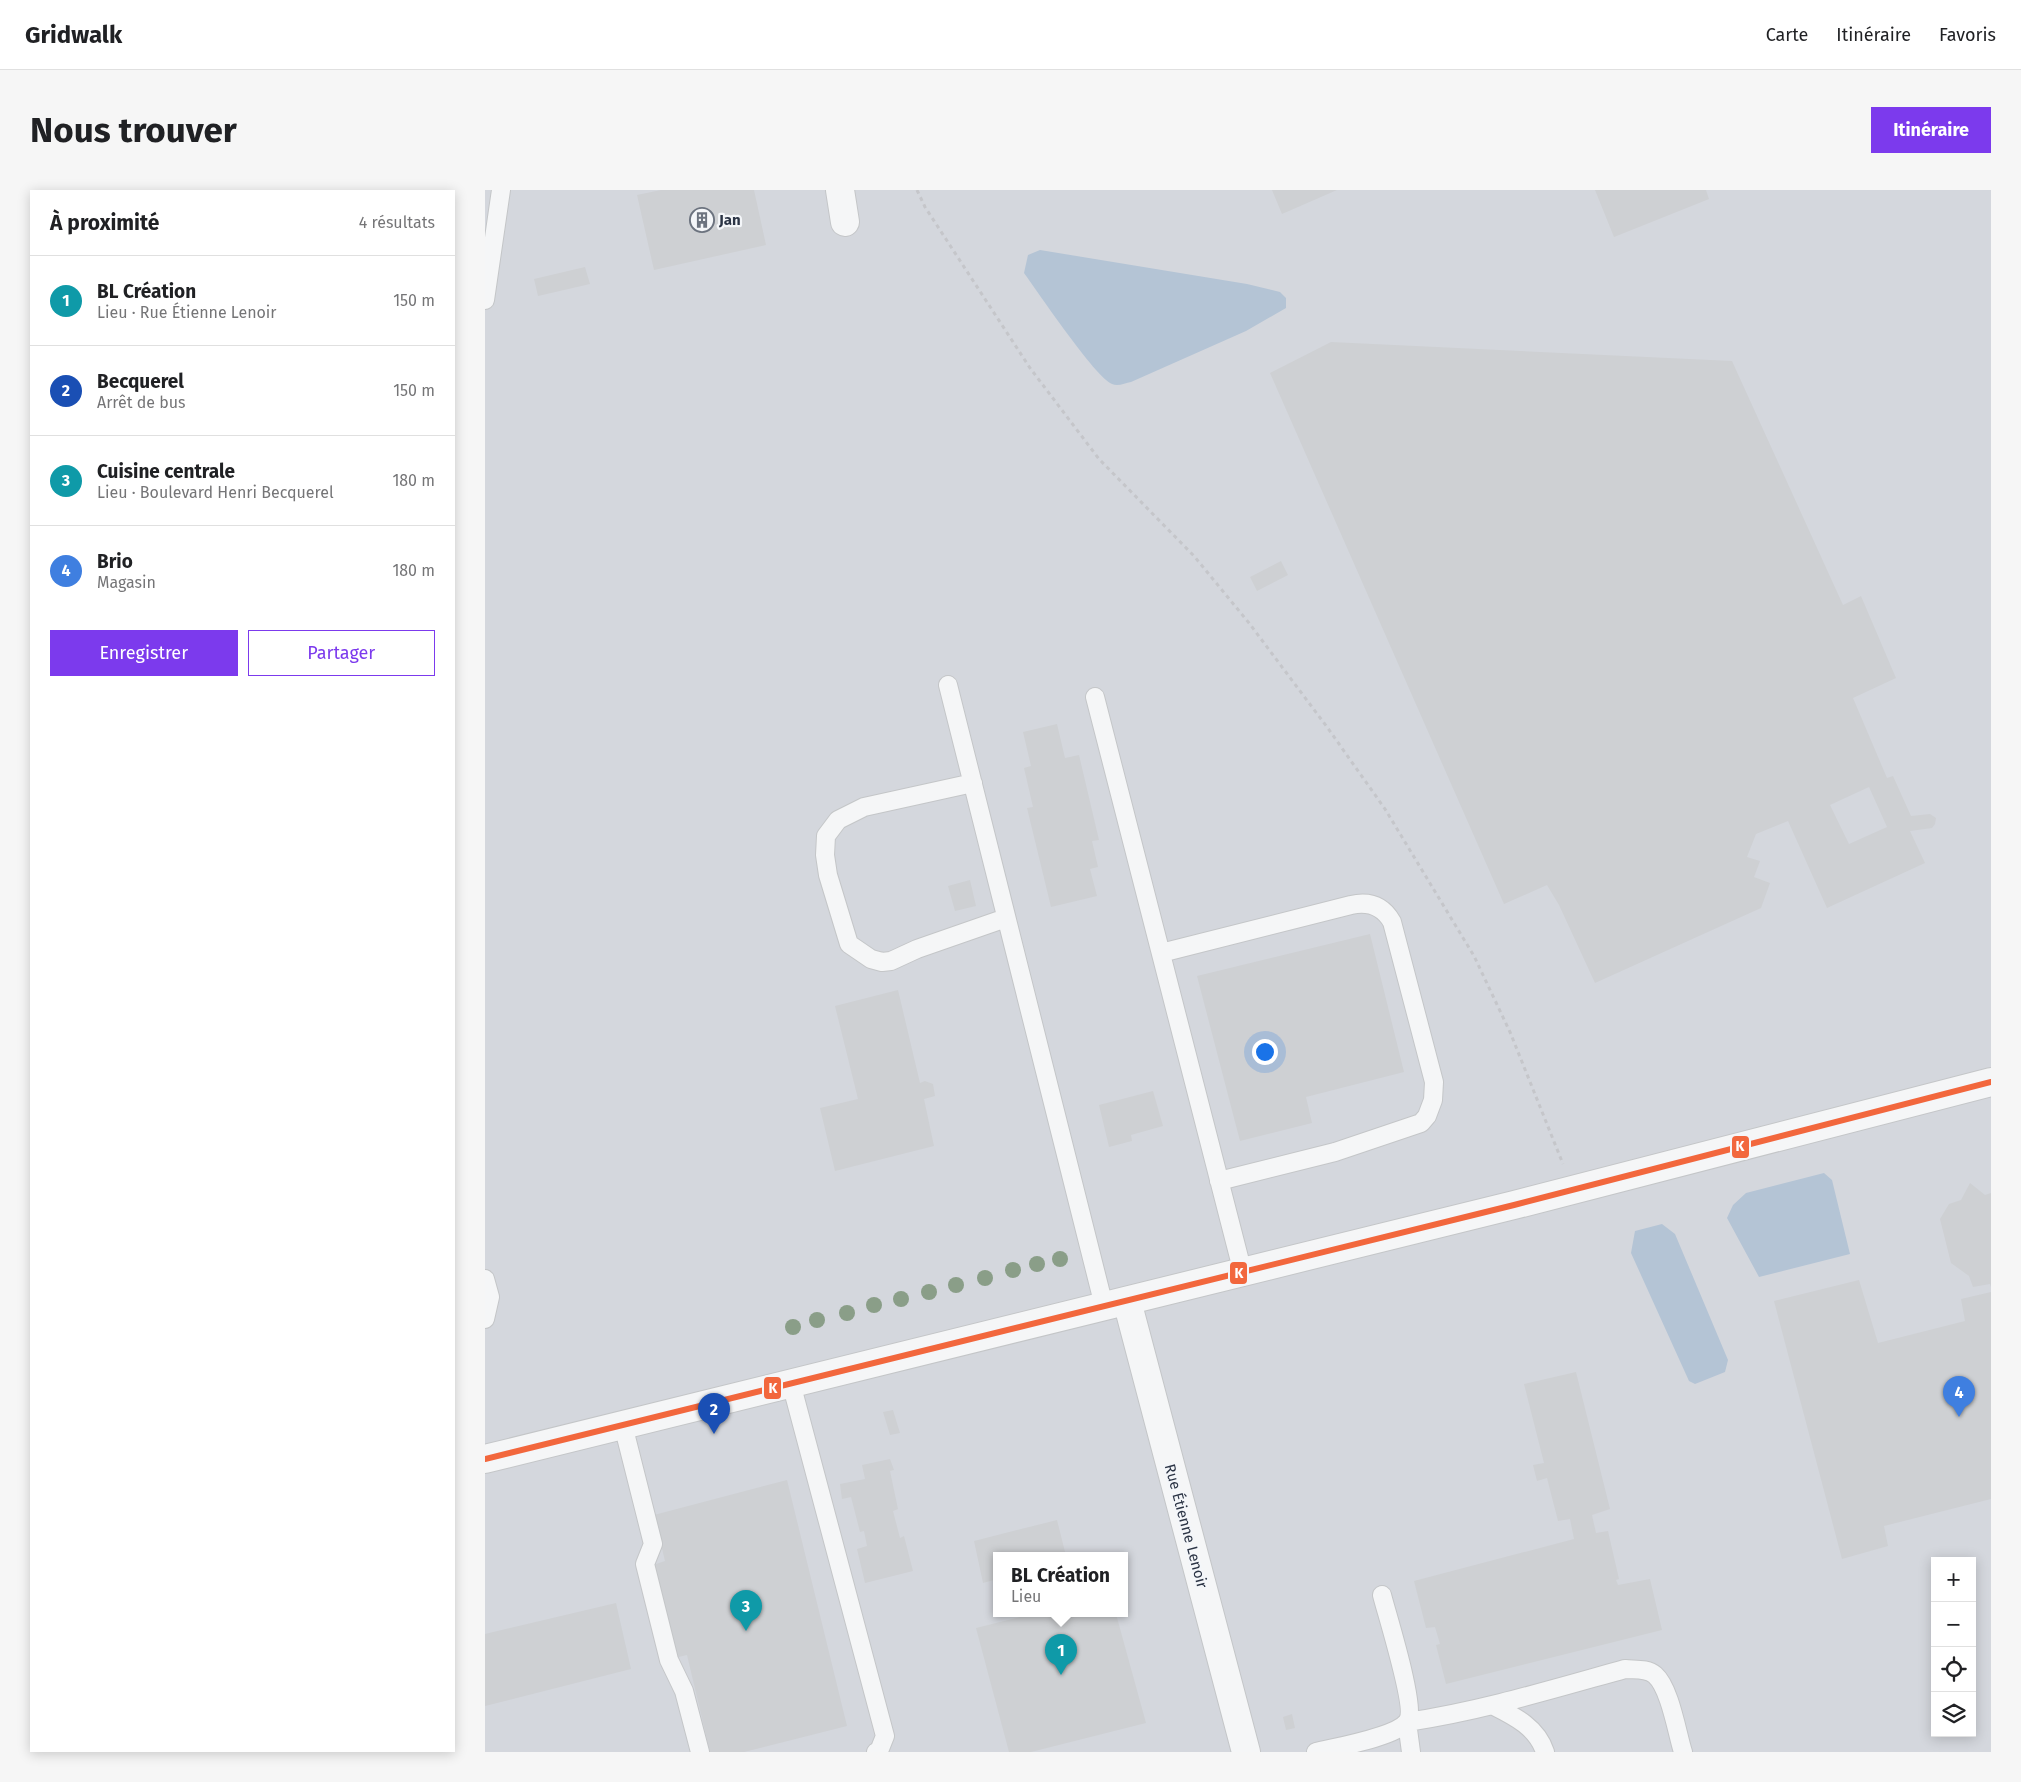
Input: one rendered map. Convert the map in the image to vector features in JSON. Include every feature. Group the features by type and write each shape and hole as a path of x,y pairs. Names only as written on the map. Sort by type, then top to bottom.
{"street":[{"path":"840,190 845,222"},
{"path":"485,1459 1243,1273 1991,1082"},
{"name":"Rue Étienne Lenoir","path":"1115,1303 1246,1752"}],"lane":[{"path":"485,300 501,190"},
{"path":"948,685 1006,918 1115,1303"},
{"path":"1095,697 1243,1273"},
{"path":"973,783 864,807 838,820 825,836 828,875 849,944 876,960 891,961 917,949 1006,918"},
{"path":"1161,953 1365,902 1386,912 1392,922 1428,1056 1434,1082 1433,1100 1427,1116 1421,1123 1335,1152 1219,1181"},
{"path":"485,1279 490,1297 485,1319"},
{"path":"791,1383 885,1736 879,1751 876,1752"},
{"path":"623,1425 653,1544 645,1564 669,1660 684,1691 701,1752"},
{"path":"1382,1595 1411,1712 1407,1722 1411,1752"},
{"path":"1316,1752 1388,1734 1407,1722 1439,1717 1625,1670 1643,1670 1655,1675 1664,1688 1683,1752"},
{"path":"1492,1704 1519,1718 1537,1736 1545,1752"}],"path":[{"path":"917,190 925,207 1029,368 1099,459 1193,556 1249,623 1327,727 1385,809 1474,956 1510,1032 1574,1190"}],"shaded area":[{"path":"485,190 1991,190 1991,1752 485,1752"}],"water":[{"path":"1040,250 1247,284 1280,292 1286,298 1286,308 1246,331 1131,382 1114,385 1104,378 1080,351 1024,273 1028,255"},
{"path":"1824,1173 1832,1180 1850,1254 1759,1277 1727,1218 1733,1205 1746,1193"},
{"path":"1662,1224 1675,1234 1728,1360 1725,1372 1695,1384 1689,1381 1631,1253 1635,1231"}],"building":[{"name":"Jan","path":"661,190 754,190 766,245 654,270 637,195"},
{"path":"1272,190 1337,190 1282,214"},
{"path":"1595,190 1706,190 1709,199 1614,237"},
{"path":"585,267 590,284 538,296 534,279"},
{"path":"1331,342 1732,361 1843,605 1861,596 1896,678 1853,698 1887,778 1893,776 1911,816 1930,814 1936,818 1932,828 1910,831 1925,863 1827,908 1788,821 1756,834 1747,857 1760,861 1754,877 1770,883 1761,908 1595,983 1559,905 1547,885 1504,904 1270,373","holes":["1869,787 1887,827 1849,844 1830,805"]},
{"path":"1281,561 1288,575 1257,591 1250,577"},
{"path":"1057,724 1065,758 1079,755 1099,840 1092,841 1098,867 1090,869 1097,896 1051,907 1027,808 1033,807 1024,768 1031,766 1023,732"},
{"path":"970,880 976,906 955,911 948,886"},
{"path":"1370,934 1404,1072 1306,1097 1312,1123 1240,1141 1197,976"},
{"path":"898,990 920,1083 925,1081 933,1084 935,1096 924,1099 934,1146 835,1171 820,1108 858,1099 835,1006"},
{"path":"1153,1091 1163,1126 1131,1135 1132,1141 1109,1147 1099,1105"},
{"path":"1970,1183 1985,1195 1991,1193 1991,1287 1990,1284 1973,1287 1969,1276 1951,1263 1940,1219 1949,1204 1961,1200"},
{"path":"1859,1280 1878,1343 1965,1321 1961,1299 1991,1292 1991,1499 1884,1526 1888,1546 1842,1559 1774,1301"},
{"path":"1576,1372 1610,1509 1592,1515 1596,1533 1608,1531 1619,1579 1616,1580 1618,1585 1650,1579 1662,1630 1446,1684 1436,1645 1440,1644 1435,1627 1426,1628 1414,1581 1574,1539 1570,1519 1558,1521 1547,1478 1537,1481 1533,1465 1544,1463 1524,1384"},
{"path":"893,1410 900,1433 890,1435 883,1412"},
{"path":"890,1459 894,1470 890,1471 898,1509 893,1511 900,1538 904,1536 913,1571 865,1583 857,1549 867,1546 864,1531 860,1532 851,1497 842,1499 840,1484 865,1479 862,1465"},
{"path":"787,1480 847,1726 744,1752 710,1752 687,1655 674,1658 653,1565 665,1561 654,1515"},
{"path":"1057,1520 1065,1552 993,1552 993,1580 983,1583 974,1541"},
{"path":"616,1603 631,1669 485,1706 485,1634"},
{"path":"1020,1617 1117,1617 1146,1723 1031,1752 1009,1752 976,1628"},
{"path":"1292,1714 1295,1728 1286,1730 1283,1717"}],"transit line":[{"name":"K","path":"485,1459 1514,1205 1991,1082"}],"place":[{"name":"Jan","path":"702,220"},
{"name":"Brio","path":"1959,1417"},
{"name":"Becquerel","path":"714,1434"},
{"name":"Cuisine centrale","path":"746,1631"},
{"name":"BL Création","path":"1061,1675"}]}
